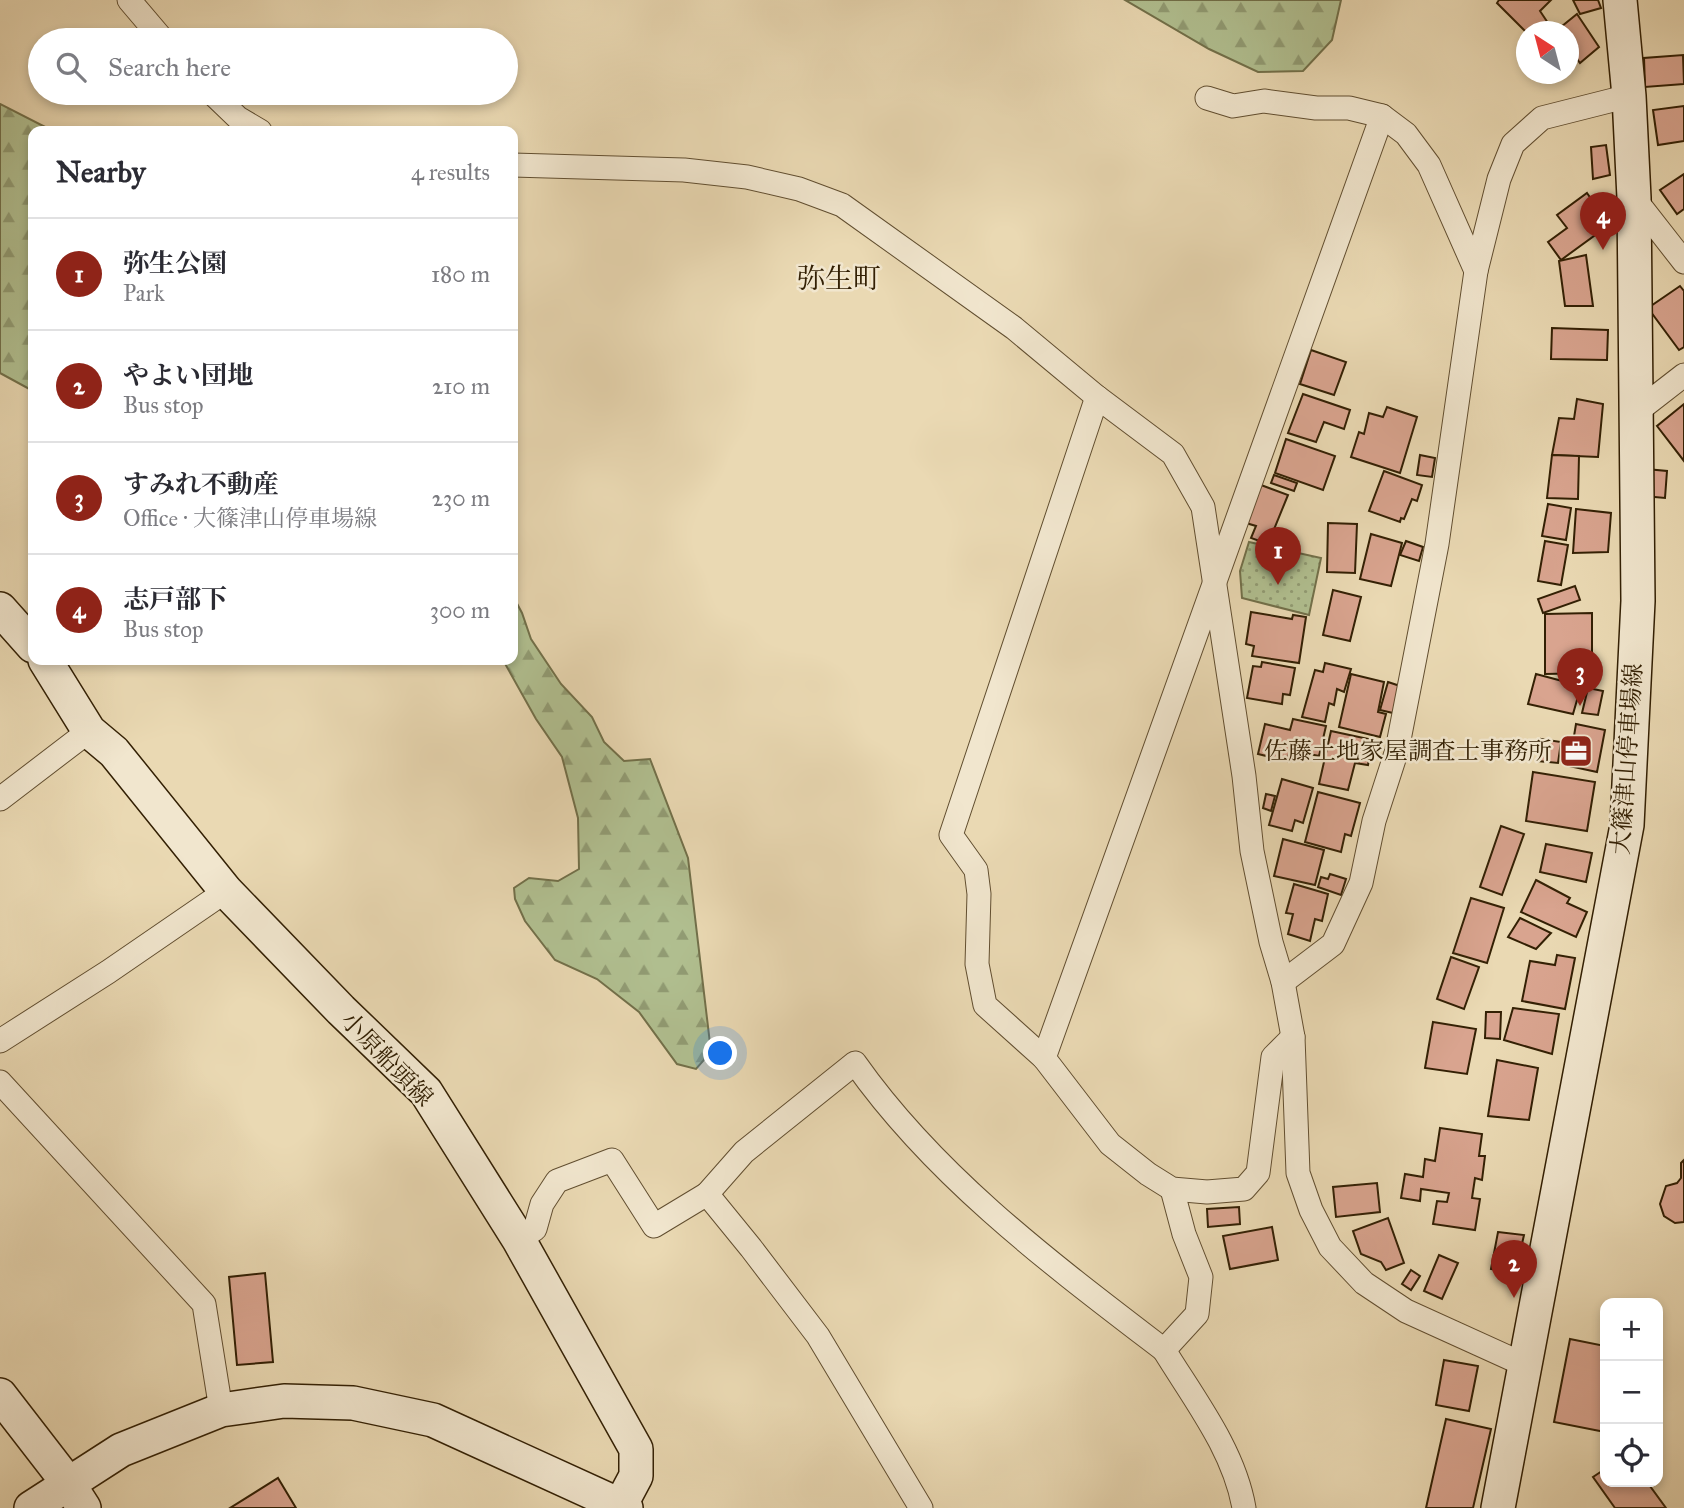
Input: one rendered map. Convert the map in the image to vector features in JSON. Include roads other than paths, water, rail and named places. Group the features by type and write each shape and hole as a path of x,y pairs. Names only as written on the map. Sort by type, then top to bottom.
{"main road":[{"name":"大篠津山停車場線","path":"1498,1508 1627,825 1638,601 1634,198 1629,96 1620,0"},
{"path":"0,608 28,640"},
{"name":"小原船頭線","path":"48,665 89,731 114,752 226,891 341,1010 426,1092 519,1240 636,1449 636,1476 621,1507"},
{"path":"0,1395 76,1496"},
{"path":"32,1508 76,1496 121,1450 221,1410 284,1401 353,1404 433,1420 621,1507"}],"street":[{"path":"129,0 153,28"},
{"path":"1283,982 1333,944 1361,883 1374,821 1397,750 1437,544 1476,271 1499,179 1513,144 1542,118 1629,96"},
{"path":"1207,98 1233,106 1264,102 1316,108 1349,108 1382,116 1406,134 1429,165 1476,271"},
{"path":"224,105 252,126"},
{"path":"1044,1058 1382,116"},
{"path":"518,165 684,170 747,177 799,189 842,205 1014,328 1097,397 1173,454 1203,508 1244,776 1252,851 1293,1037 1298,1173 1311,1210 1330,1247 1364,1283 1406,1311 1525,1365"},
{"path":"1634,198 1684,261"},
{"path":"1635,413 1684,375"},
{"path":"1097,397 951,835 976,870 979,894 977,964 985,1005 1044,1058 1110,1144 1172,1189 1207,1192 1244,1189 1258,1173 1273,1057 1293,1037"},
{"path":"0,799 89,731"},
{"path":"0,1041 108,972 226,891"},
{"path":"519,1240 535,1228 542,1204 557,1181 612,1160 654,1226 707,1194 744,1152 855,1063 884,1104 935,1158 1006,1224 1164,1350 1209,1423 1240,1485 1244,1508"},
{"path":"0,1082 204,1304 221,1410"},
{"path":"1164,1350 1197,1314 1202,1277 1184,1234 1172,1189"},
{"path":"707,1194 818,1336 921,1508"}],"place":[{"name":"志戸部下","path":"1603,250"},
{"name":"弥生公園","path":"1278,585"},
{"name":"すみれ不動産","path":"1580,706"},
{"name":"佐藤土地家屋調査士事務所","path":"1576,751"},
{"name":"やよい団地","path":"1514,1298"}],"district":[{"name":"弥生町","path":"839,278"}]}
